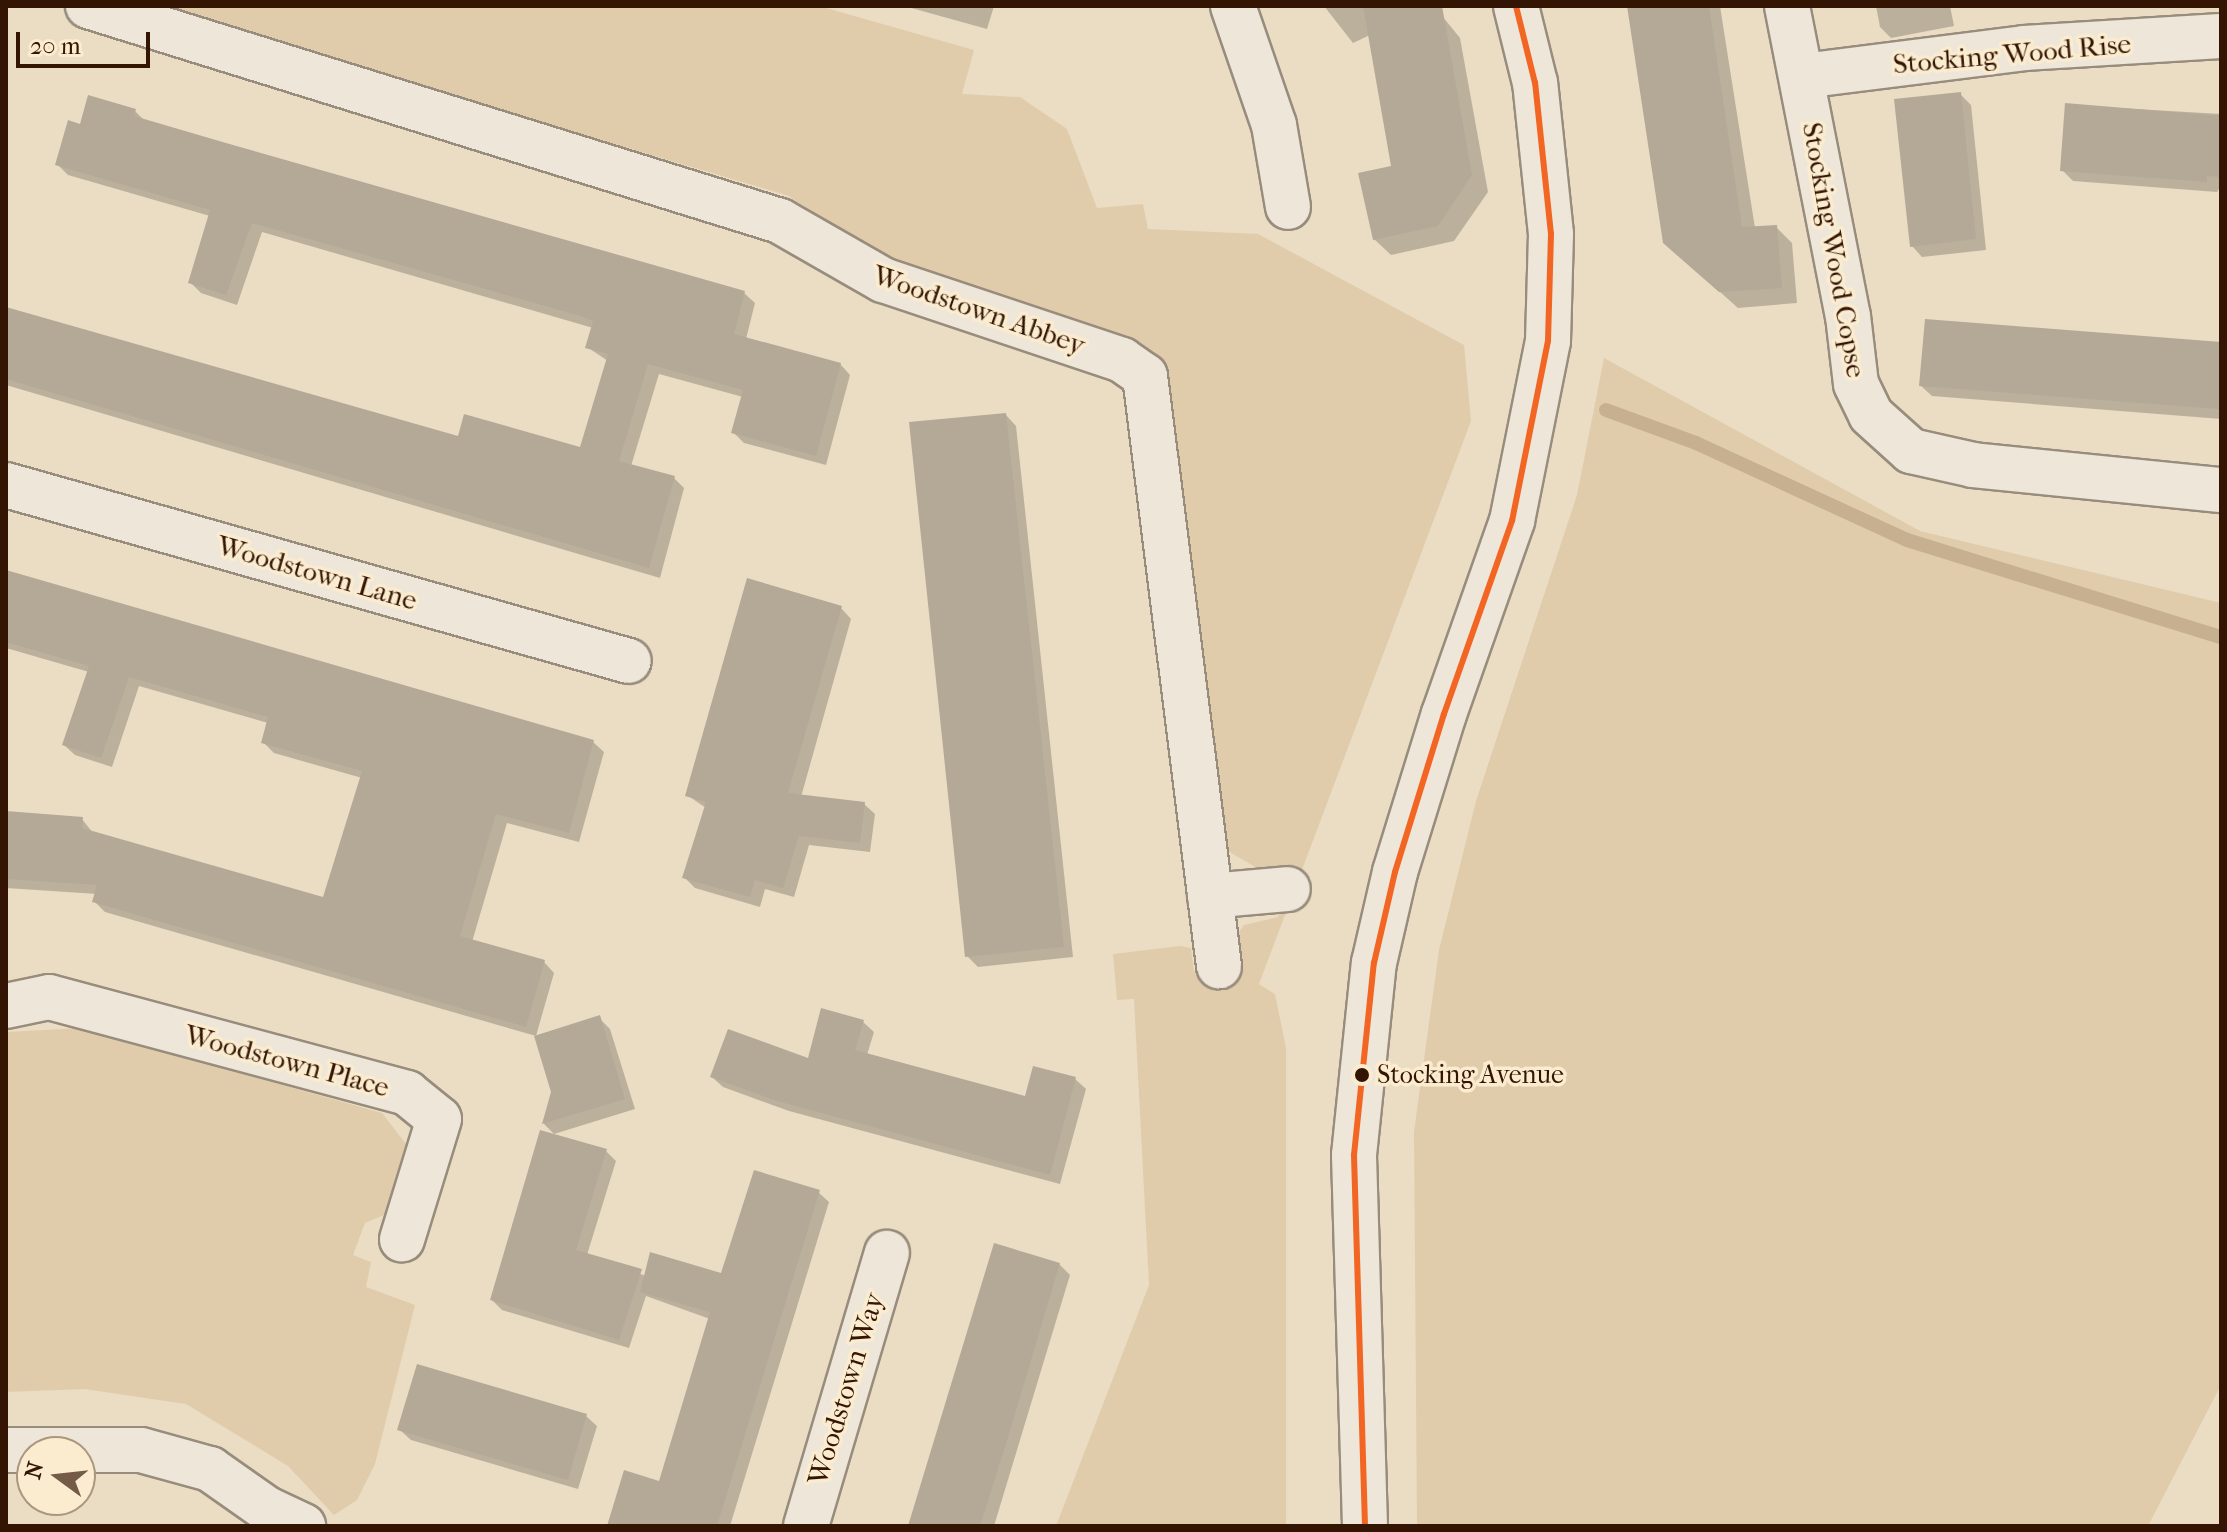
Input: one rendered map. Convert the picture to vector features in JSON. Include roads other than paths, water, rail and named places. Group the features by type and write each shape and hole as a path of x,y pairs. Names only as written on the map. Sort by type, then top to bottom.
{"street":[{"name":"Woodstown Abbey","path":"88,6 780,221 883,280 1122,360 1145,376 1219,966"},
{"path":"1233,6 1274,125 1288,207"},
{"path":"1365,1526 1354,1155 1374,963 1395,872 1444,714 1512,521 1548,341 1551,234 1535,83 1516,6"},
{"name":"Stocking Wood Copse","path":"1787,6 1803,76 1856,384 1871,415 1911,451 1973,465 2221,490"},
{"name":"Stocking Wood Rise","path":"1803,76 2024,48 2221,36"},
{"name":"Woodstown Lane","path":"6,485 629,661"},
{"path":"1210,896 1288,889"},
{"name":"Woodstown Place","path":"6,1006 49,997 407,1093 439,1119 402,1239"},
{"name":"Woodstown Way","path":"806,1526 887,1253"},
{"path":"6,1450 141,1450 210,1469 277,1520"}],"waterway":[{"path":"1606,410 1696,443 1907,540 2221,637"}],"place":[{"name":"Stocking Avenue","path":"1362,1075"}]}
